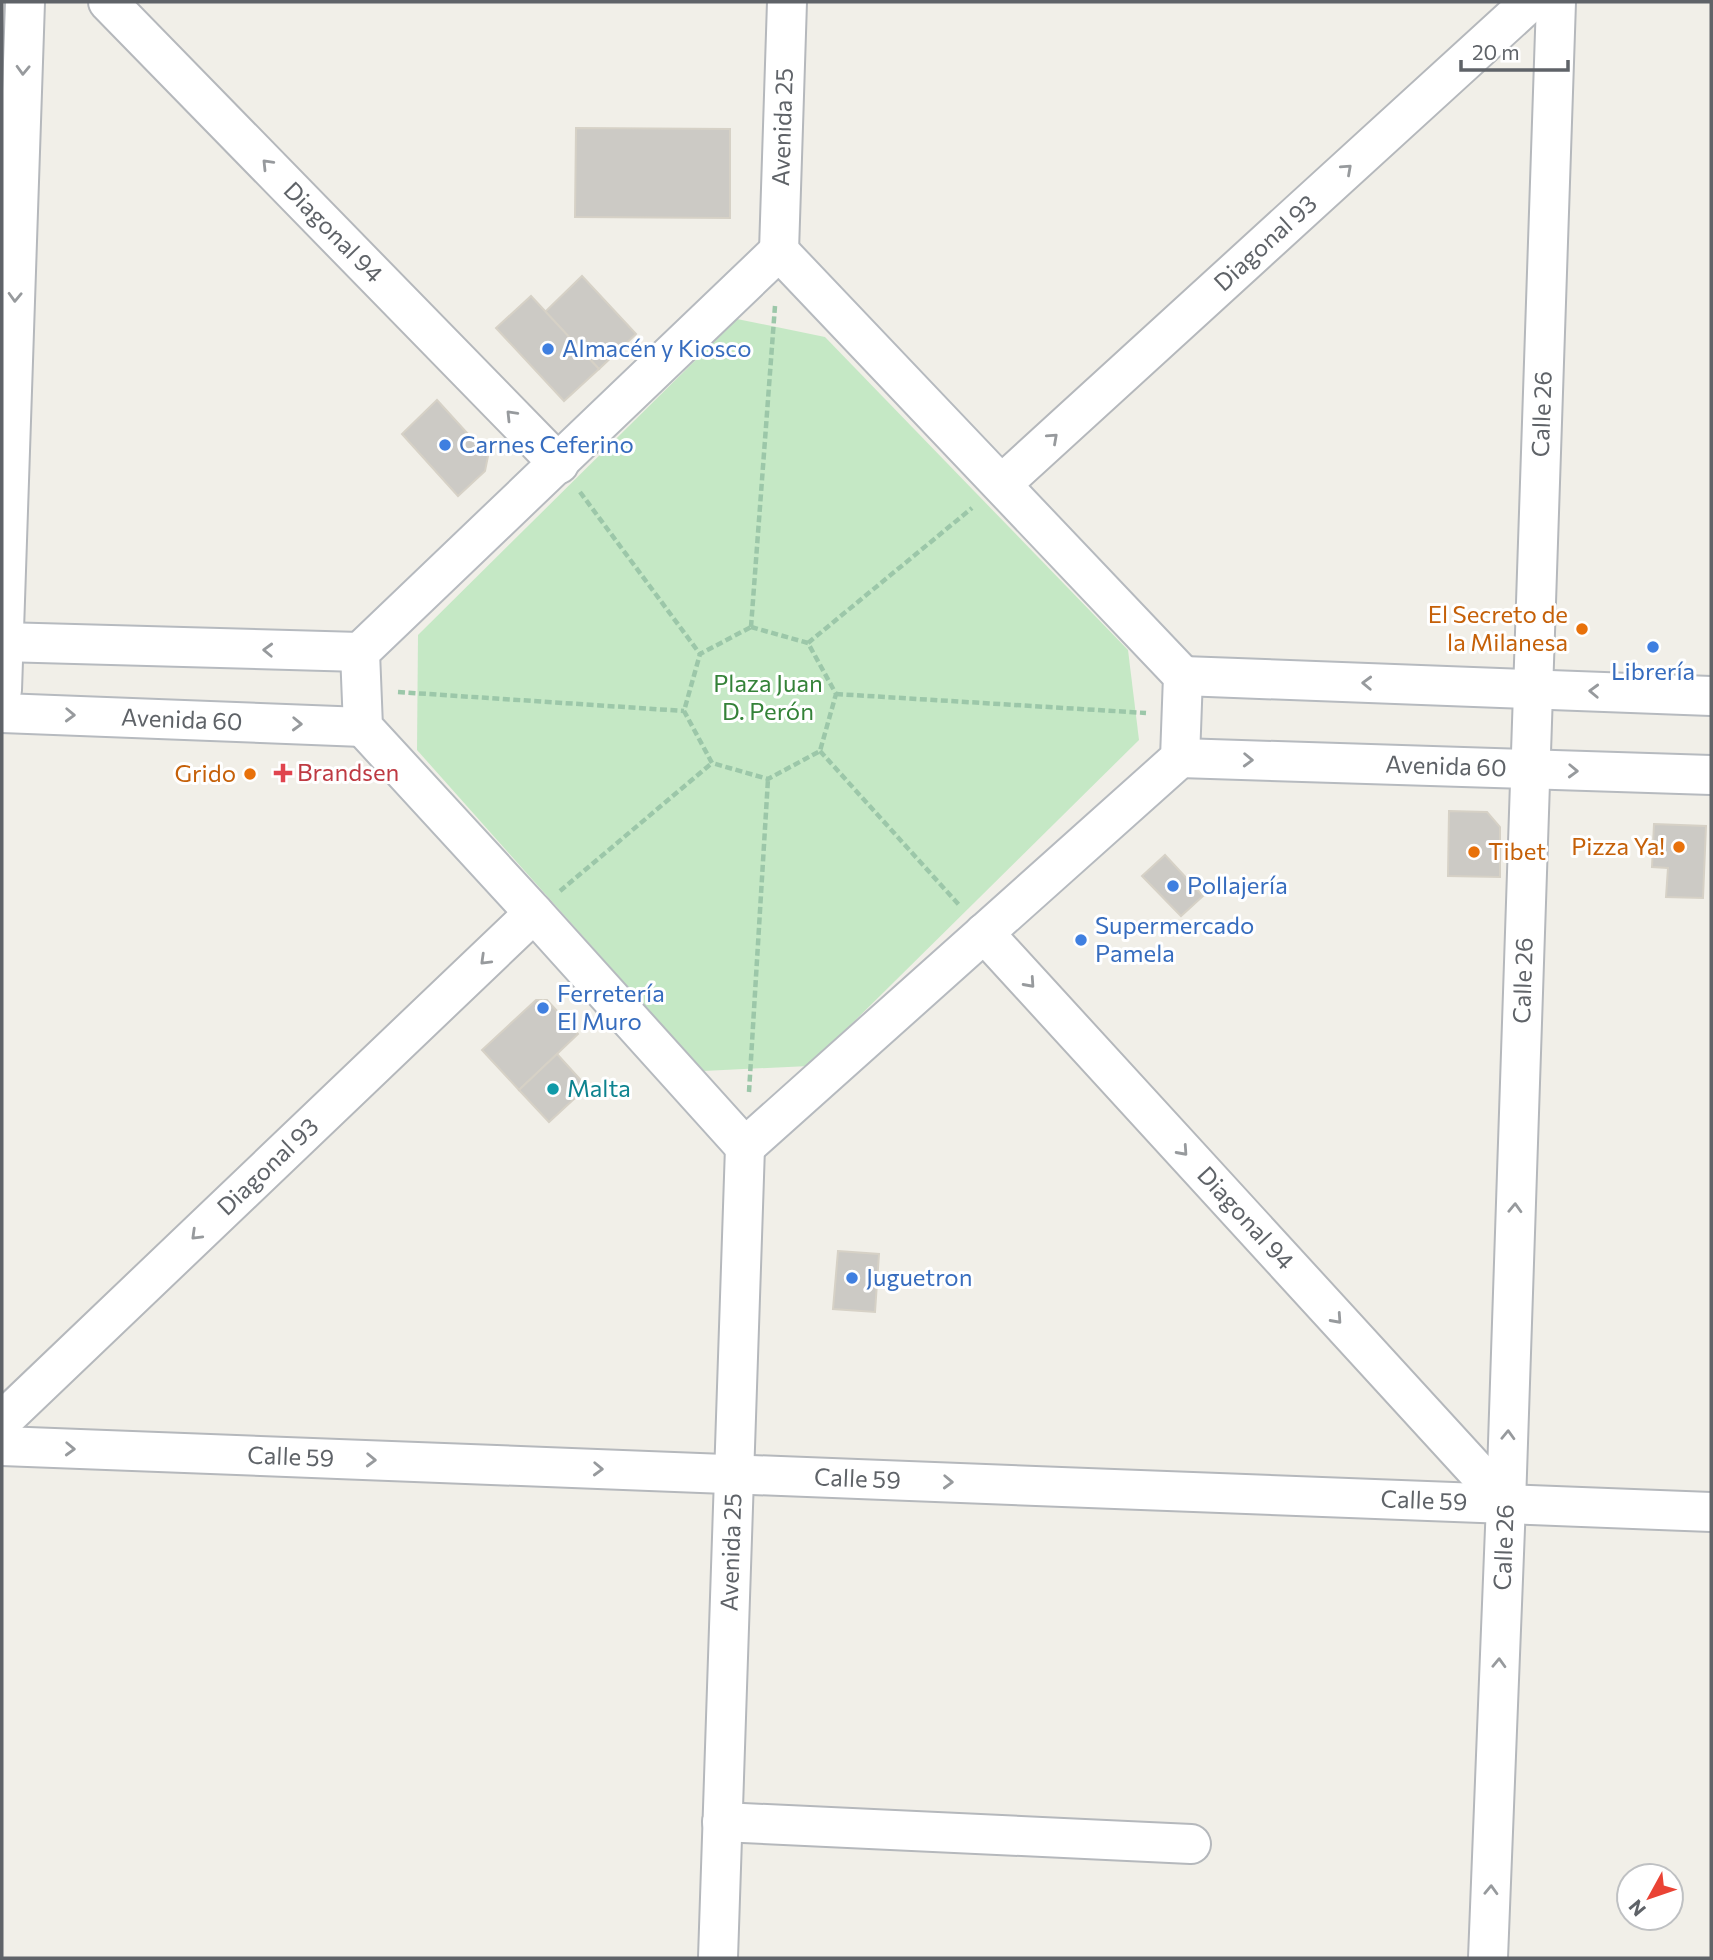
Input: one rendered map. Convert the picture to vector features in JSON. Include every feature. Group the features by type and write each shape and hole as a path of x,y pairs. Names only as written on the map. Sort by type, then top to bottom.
{"street":[{"path":"2,690 25,2"},
{"name":"Diagonal 94","path":"108,2 559,464"},
{"name":"Avenida 25","path":"779,251 787,2"},
{"name":"Diagonal 93","path":"1002,484 1530,2"},
{"name":"Calle 26","path":"1488,1958 1506,1503 1556,2"},
{"path":"1183,676 1180,758 745,1147 363,726 361,671 559,464 779,251 1183,676 1711,696"},
{"path":"3,642 361,671"},
{"name":"Avenida 60","path":"2,713 363,726"},
{"name":"Avenida 60","path":"1180,758 1711,775"},
{"name":"Diagonal 93","path":"2,1420 534,913"},
{"name":"Diagonal 94","path":"984,933 1506,1503"},
{"name":"Avenida 25","path":"718,1958 745,1147"},
{"name":"Calle 59","path":"2,1446 1711,1511"},
{"path":"722,1822 1191,1844"}],"path":[{"path":"751,627 779,251"},
{"path":"559,464 700,654"},
{"path":"808,643 1002,484"},
{"path":"751,627 808,643 836,694 820,751 768,779 712,763 684,711 700,654 751,627"},
{"path":"361,671 684,711"},
{"path":"836,694 1181,716"},
{"path":"820,751 984,933"},
{"path":"534,913 712,763"},
{"path":"749,1093 768,779"}],"green space":[{"name":"Plaza Juan D. Perón","path":"737,319 825,337 1128,650 1139,740 809,1066 703,1071 417,750 418,635"}],"building":[{"path":"576,128 730,129 730,218 575,217"},
{"path":"582,276 636,334 599,369 545,312"},
{"name":"Almacén y Kiosco","path":"531,296 599,369 564,401 496,328"},
{"name":"Carnes Ceferino","path":"437,400 488,456 485,471 458,496 402,434"},
{"name":"Tibet","path":"1449,811 1487,812 1500,827 1500,877 1448,876"},
{"name":"Pizza Ya!","path":"1654,824 1706,826 1703,898 1666,897 1668,868 1652,867"},
{"name":"Pollajería","path":"1165,855 1203,896 1181,916 1142,876"},
{"path":"536,1000 547,1000 578,1034 519,1090 482,1050"},
{"name":"Malta","path":"557,1054 587,1087 549,1122 519,1090"},
{"path":"838,1251 879,1254 875,1312 833,1309"}],"place":[{"name":"Almacén y Kiosco","path":"548,349"},
{"name":"Carnes Ceferino","path":"445,445"},
{"name":"El Secreto de la Milanesa","path":"1582,629"},
{"name":"Librería","path":"1653,647"},
{"name":"Brandsen","path":"283,773"},
{"name":"Grido","path":"250,774"},
{"name":"Pizza Ya!","path":"1679,847"},
{"name":"Tibet","path":"1474,852"},
{"name":"Pollajería","path":"1173,886"},
{"name":"Supermercado Pamela","path":"1081,940"},
{"name":"Ferretería El Muro","path":"543,1008"},
{"name":"Malta","path":"553,1089"},
{"name":"Juguetron","path":"852,1278"}]}
